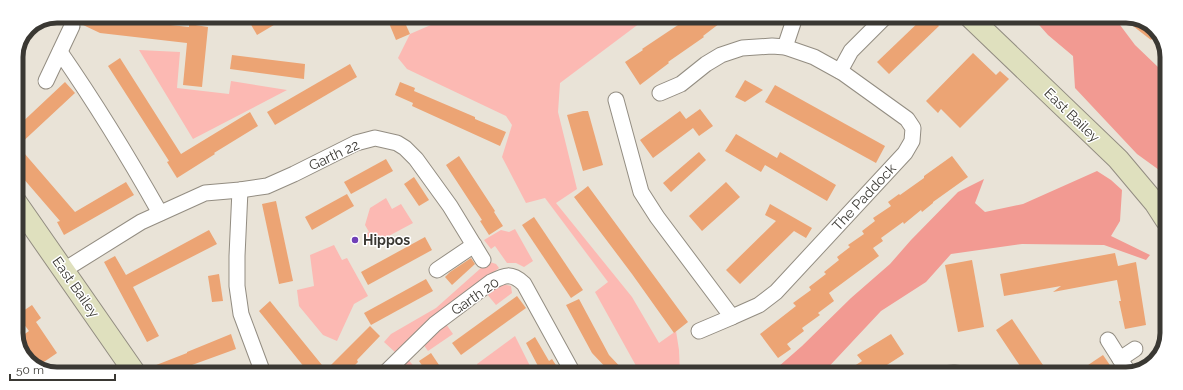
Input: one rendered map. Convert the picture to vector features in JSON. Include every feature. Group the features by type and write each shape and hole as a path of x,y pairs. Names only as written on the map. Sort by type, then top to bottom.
{"street":[{"path":"785,47 793,23"},
{"path":"840,71 851,51 879,23"},
{"name":"East Bailey","path":"976,23 1118,159 1160,211"},
{"path":"46,81 72,26"},
{"name":"The Paddock","path":"660,94 681,84 706,64 721,55 742,48 772,46 785,47 814,57 840,71 907,118 913,128 912,141 905,153 776,292 759,305 699,330"},
{"path":"60,52 96,104 135,168 160,213"},
{"path":"616,100 641,192 657,217 732,317"},
{"name":"Garth 22","path":"64,270 142,222 205,193 267,186 356,143 375,138 397,143 405,148 416,159 450,206 483,260"},
{"path":"240,190 237,286 242,314 261,367"},
{"name":"East Bailey","path":"23,212 131,367"},
{"path":"437,270 474,245"},
{"name":"Garth 20","path":"393,367 435,324 491,282 507,275 514,276 524,284 570,367"},
{"path":"1108,340 1125,367"},
{"path":"1120,359 1135,350"}],"shaded area":[{"path":"640,23 560,83 558,112 577,189 556,203 632,297 659,343 676,331 680,367 637,367 595,292 608,282 545,198 526,203 502,157 512,125 506,116 407,69 398,58 410,34 433,24"},
{"path":"1037,23 1121,23 1120,25 1135,45 1158,67 1160,69 1160,171 1137,154 1075,88 1073,56 1048,35"},
{"path":"139,50 180,52 177,88 229,94 231,81 287,90 193,139"},
{"path":"1097,171 1111,180 1122,190 1120,221 1111,236 1150,255 1146,260 1104,245 1022,244 951,254 926,282 881,311 829,367 778,367 802,346 851,298 890,264 911,240 958,192 984,179 975,203 985,212 1023,204"},
{"path":"386,198 392,209 401,204 413,223 370,246 364,235 369,232 365,225 370,208"},
{"path":"515,229 533,261 524,267 516,263 507,263 495,246 491,249 484,240 501,230 509,232"},
{"path":"334,245 342,260 347,258 368,296 354,304 337,341 323,335 299,306 297,290 314,286 310,255"},
{"path":"490,262 496,264 499,268 396,353 384,342 391,334 436,308 481,268"},
{"path":"502,284 511,286 512,293 496,305 486,293"},
{"path":"446,324 453,334 428,351 423,344"},
{"path":"515,336 530,366 477,367 477,364"},
{"path":"408,359 414,367 402,367"}],"building":[{"path":"80,23 152,23 189,27 189,24 208,27 202,87 183,85 187,43 100,33"},
{"path":"250,23 277,23 257,35"},
{"path":"389,23 405,23 410,34 396,40"},
{"path":"677,23 720,23 703,36 704,37 668,62 669,63 640,85 625,62 678,25"},
{"path":"918,23 936,23 939,26 889,74 877,62"},
{"path":"1130,23 1135,24 1145,29 1153,36 1151,40"},
{"path":"973,53 996,75 1000,71 1009,79 960,128 941,109 938,113 926,101"},
{"path":"232,55 305,64 304,79 230,69"},
{"path":"120,58 181,154 250,112 258,126 177,178 167,162 169,161 108,66"},
{"path":"350,64 357,77 275,125 267,112"},
{"path":"745,80 763,90 745,102 735,97"},
{"path":"65,82 75,93 23,141 23,121"},
{"path":"400,82 415,88 414,91 506,132 500,146 412,106 413,103 395,95"},
{"path":"775,85 885,146 876,163 765,102"},
{"path":"700,109 713,126 699,136 693,128 653,158 640,140 680,111 686,119"},
{"path":"588,111 603,165 583,171 567,115"},
{"path":"736,134 777,158 780,152 836,185 827,201 765,165 761,172 725,151"},
{"path":"23,152 75,212 126,182 134,195 64,235 57,222 60,221 23,178"},
{"path":"699,152 706,160 671,192 663,183"},
{"path":"459,156 495,211 494,212 503,226 489,235 480,221 482,220 446,165"},
{"path":"952,156 968,177 933,202 922,212 921,210 904,224 903,222 881,238 883,241 873,248 879,256 829,293 834,301 818,313 820,315 802,328 804,331 787,344 791,349 778,358 760,334 796,306 793,303 811,290 809,287 826,274 824,272 839,260 837,257 850,247 848,245 864,234 862,231 875,221 873,218 891,206 888,202 924,178 924,176"},
{"path":"386,159 393,171 351,194 344,182"},
{"path":"414,177 429,200 419,206 404,184"},
{"path":"726,182 740,197 702,231 689,216"},
{"path":"588,186 688,322 674,333 574,197"},
{"path":"347,194 354,206 312,230 305,217"},
{"path":"276,201 293,281 279,284 262,204"},
{"path":"770,204 812,228 806,238 794,231 740,284 726,270 776,221 765,215"},
{"path":"534,217 583,290 571,298 522,225"},
{"path":"209,230 217,244 133,287 159,336 147,342 104,262 115,256 126,275"},
{"path":"425,237 432,250 368,285 361,272"},
{"path":"1115,253 1118,266 1136,262 1146,325 1125,329 1119,301 1121,301 1117,280 1053,292 1061,286 1004,296 1000,274"},
{"path":"471,258 475,264 452,285 445,277"},
{"path":"972,260 984,327 958,332 945,265"},
{"path":"219,274 223,301 212,302 208,276"},
{"path":"426,279 433,291 371,325 364,313"},
{"path":"517,296 526,308 461,355 452,343"},
{"path":"579,299 609,355 620,367 605,367 592,353 566,305"},
{"path":"270,301 324,367 304,367 259,311"},
{"path":"32,305 41,318 36,322 57,353 42,363 32,355 24,342 23,335 29,331 23,323 23,311"},
{"path":"1012,319 1044,367 1020,367 996,330"},
{"path":"370,326 380,336 357,360 358,362 353,367 329,367"},
{"path":"231,334 236,349 192,365 193,367 151,367"},
{"path":"891,334 904,354 884,367 853,367 862,361 857,355"},
{"path":"535,337 549,361 552,359 557,367 538,367 526,343"},
{"path":"431,353 440,367 423,367 419,361"},
{"path":"1103,355 1111,367 1085,367"}],"place":[{"name":"Hippos","path":"355,240"}]}
